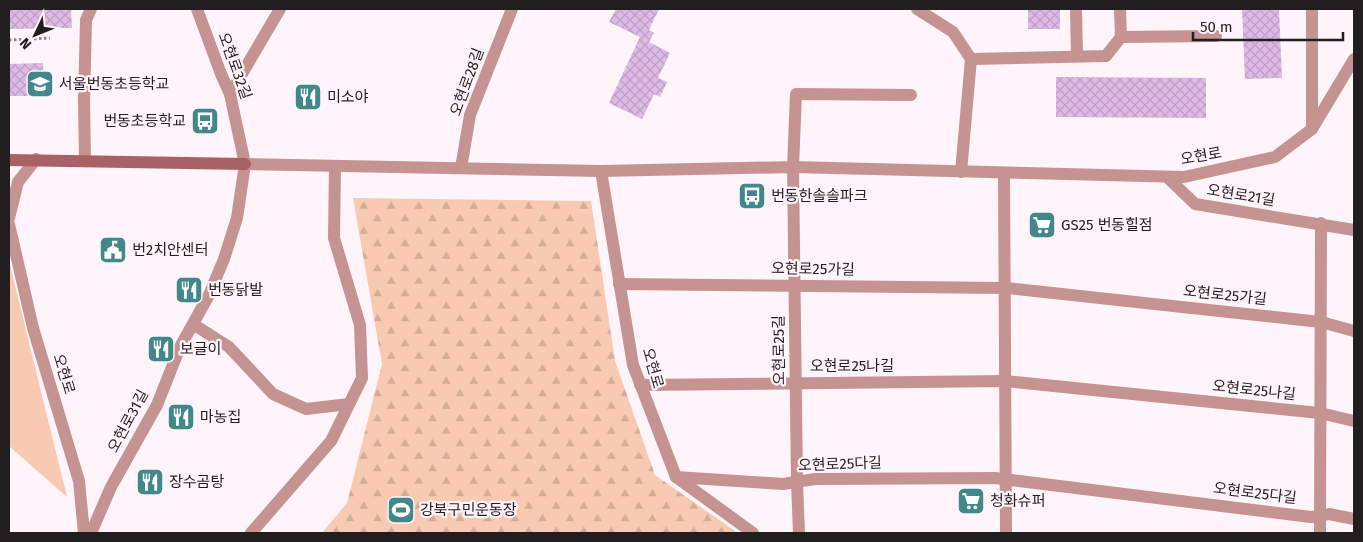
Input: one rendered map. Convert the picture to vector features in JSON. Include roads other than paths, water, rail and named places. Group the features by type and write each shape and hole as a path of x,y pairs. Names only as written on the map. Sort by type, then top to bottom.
{"main road":[{"name":"오현로","path":"9,160 245,164"}],"street":[{"path":"85,160 86,20 91,9"},
{"name":"오현로32길","path":"197,9 230,94 245,164"},
{"path":"230,94 280,9"},
{"name":"오현로28길","path":"461,168 470,115 512,9"},
{"path":"918,9 953,32 971,59 961,172"},
{"path":"1076,9 1077,56"},
{"path":"971,59 1106,56 1121,37 1120,9"},
{"path":"1312,9 1312,129"},
{"path":"1121,37 1216,36"},
{"name":"오현로","path":"245,164 601,171 793,167 1184,177 1275,157 1312,129 1354,59"},
{"path":"793,167 796,94 911,95"},
{"path":"9,218 18,182 36,159"},
{"name":"오현로31길","path":"91,533 111,488 156,405 180,347 208,295 224,259 237,218 245,164"},
{"path":"250,533 331,441 362,378 360,324 334,238 335,166"},
{"name":"오현로25길","path":"793,167 799,533"},
{"name":"오현로","path":"601,171 633,366 676,477"},
{"path":"1004,173 1006,533"},
{"name":"오현로21길","path":"1167,176 1195,204 1321,223 1354,230"},
{"path":"1320,533 1321,223"},
{"name":"오현로","path":"9,224 34,328 79,481 84,533"},
{"name":"오현로25가길","path":"619,284 1006,288 1321,322 1354,331"},
{"path":"193,324 229,347 272,394 306,409 349,404"},
{"name":"오현로25나길","path":"640,385 1005,381 1320,413 1354,421"},
{"path":"676,477 752,533"},
{"name":"오현로25다길","path":"676,477 783,484 815,479 1006,479 1320,516 1329,514 1354,520"}],"place":[{"name":"서울번동초등학교","path":"40,84"},
{"name":"미소야","path":"308,97"},
{"name":"번동초등학교","path":"205,121"},
{"name":"번동한솔솔파크","path":"752,196"},
{"name":"GS25 번동힐점","path":"1042,225"},
{"name":"번2치안센터","path":"113,250"},
{"name":"번동닭발","path":"189,290"},
{"name":"보글이","path":"161,349"},
{"name":"마농집","path":"181,417"},
{"name":"장수곰탕","path":"150,482"},
{"name":"청화슈퍼","path":"971,501"},
{"name":"강북구민운동장","path":"401,510"}]}
